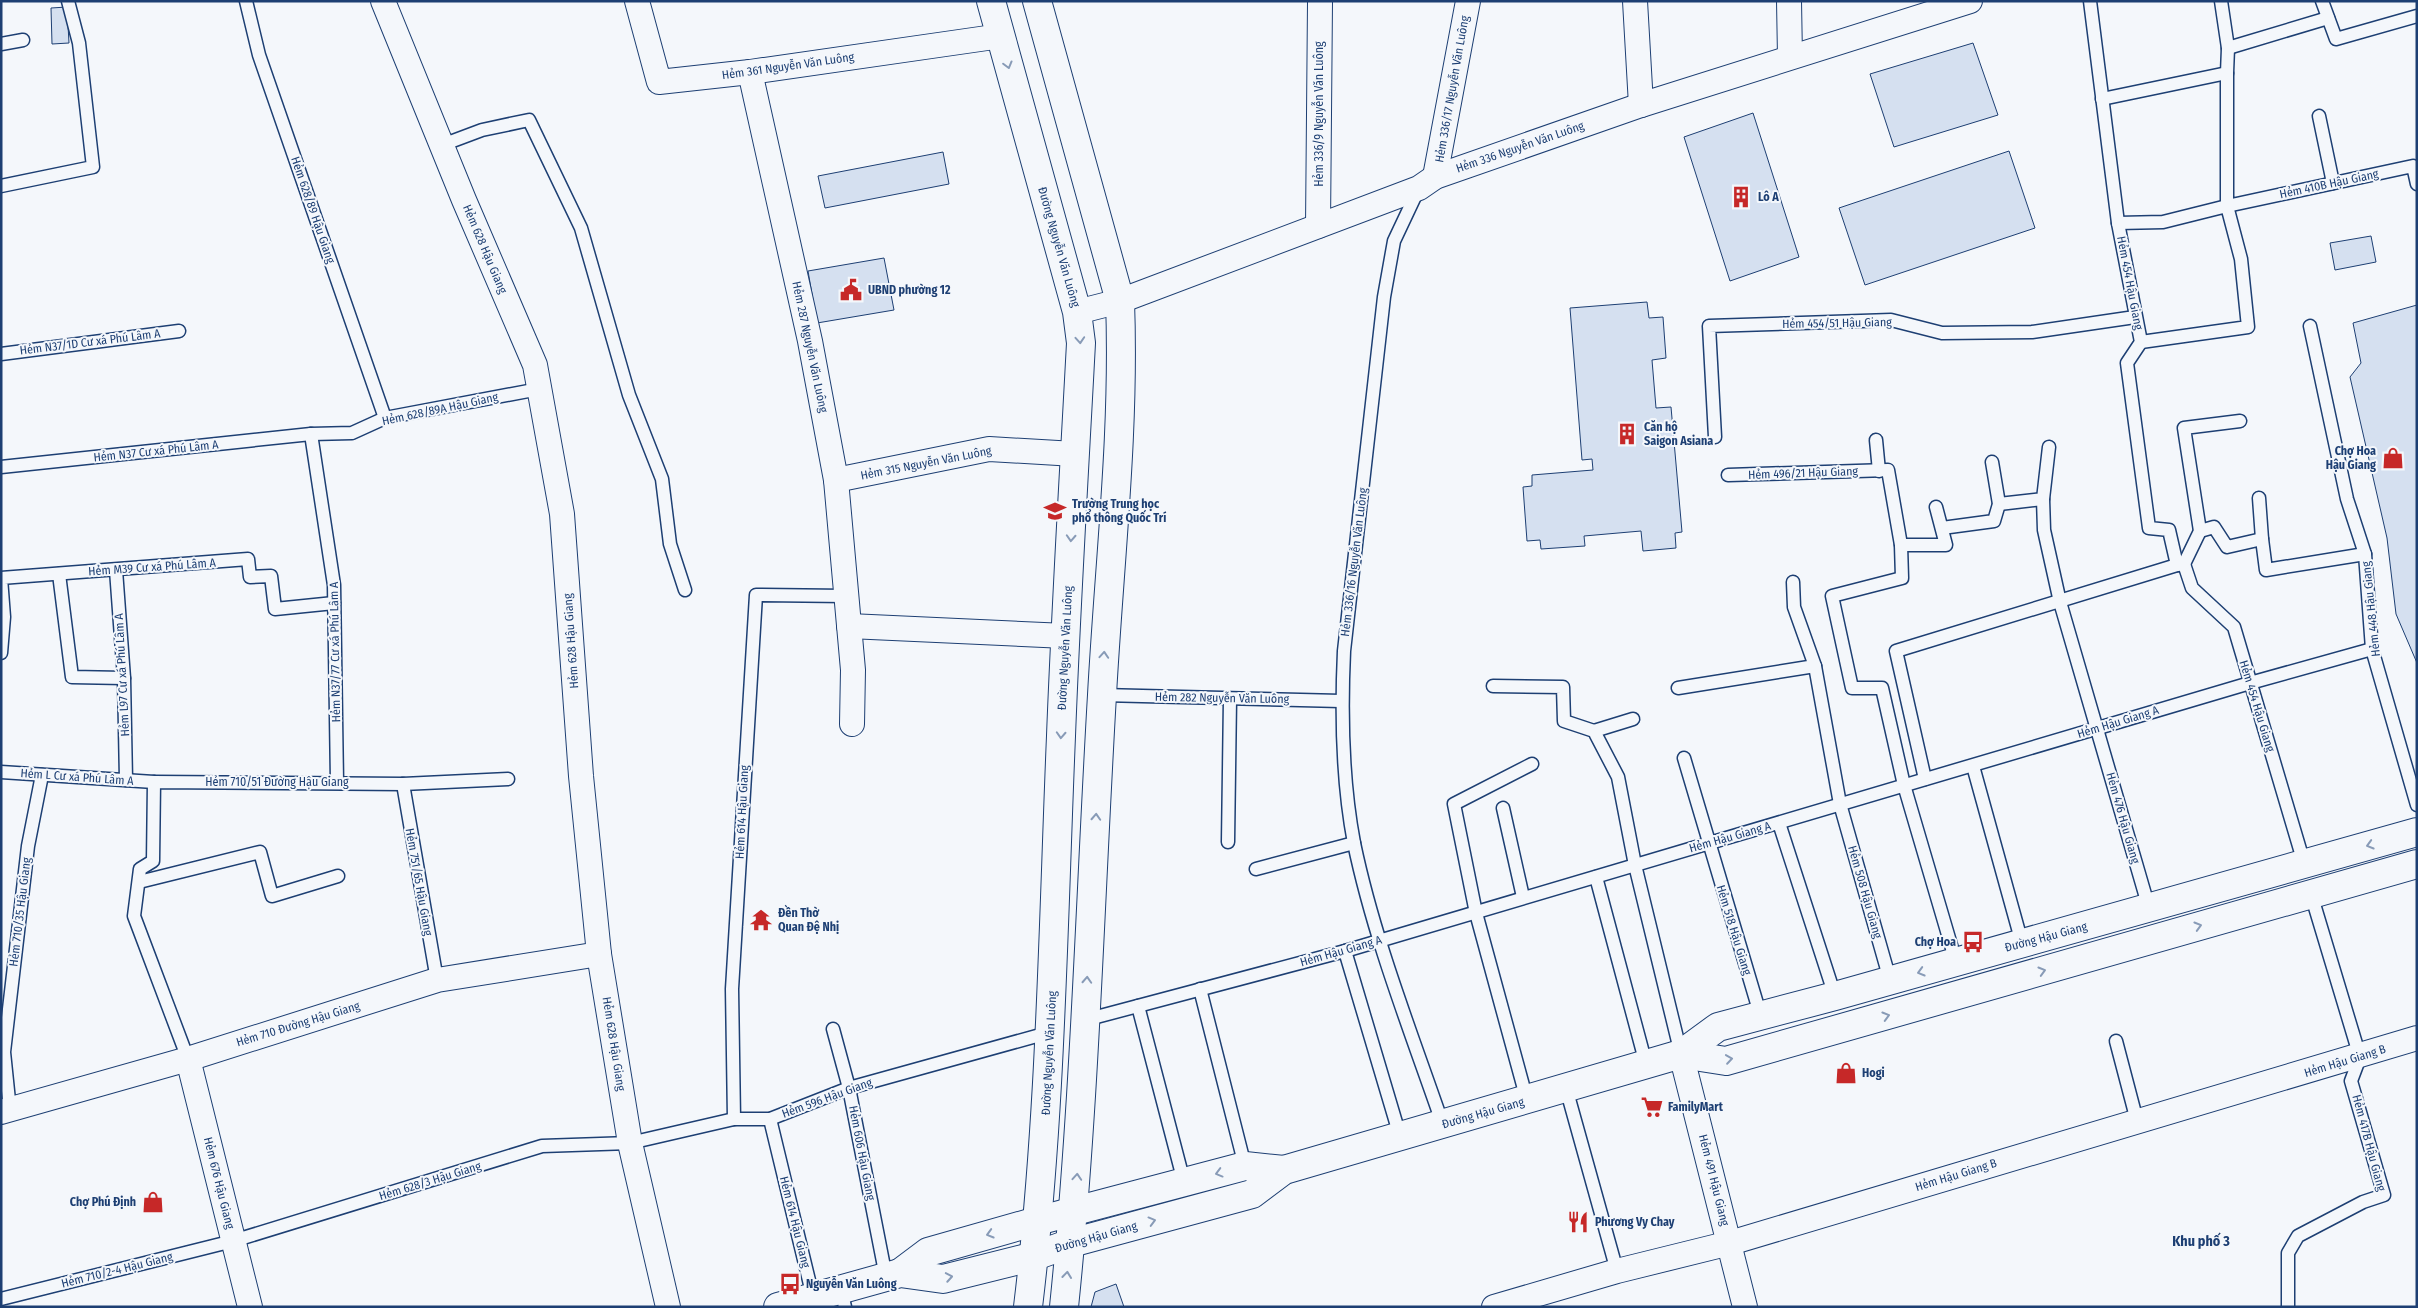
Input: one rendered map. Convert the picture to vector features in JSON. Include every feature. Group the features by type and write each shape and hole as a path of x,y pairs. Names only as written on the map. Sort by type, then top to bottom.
{"main road":[{"name":"Đường Nguyễn Văn Luông","path":"991,1 1077,312 1081,343 1066,636 1051,1032 1035,1256 1028,1307"},
{"path":"1037,1 1120,301 1119,414 1102,694 1086,1020 1074,1211 1064,1307"},
{"name":"Đường Hậu Giang","path":"893,1275 943,1279 1035,1256 1071,1243 1252,1194 1284,1170 1681,1054 1718,1027 1761,1017 2417,832"},
{"name":"Đường Hậu Giang","path":"1681,1054 1726,1061 2417,864"},
{"name":"Đường Hậu Giang","path":"778,1307 813,1296 843,1298 893,1275 928,1252 1037,1220 1245,1166 1284,1170"}],"street":[{"name":"Hẻm 628 Hậu Giang","path":"383,1 535,365 562,514 581,776 599,954 630,1143 668,1307"},
{"name":"Hẻm 361 Nguyễn Văn Luông","path":"636,1 659,82 750,72 1000,36"},
{"name":"Hẻm 336/17 Nguyễn Văn Luông","path":"1427,182 1468,1"},
{"path":"1635,1 1641,105"},
{"path":"1789,1 1790,58"},
{"name":"Hẻm 336 Nguyễn Văn Luông","path":"1077,312 1120,301 1318,226 1427,182 1641,105 1970,1"},
{"name":"Hẻm 336/9 Nguyễn Văn Luông","path":"1318,226 1320,2"},
{"name":"Hẻm 287 Nguyễn Văn Luông","path":"750,72 810,341 836,480 853,670 852,724"},
{"name":"Hẻm 315 Nguyễn Văn Luông","path":"836,480 989,449 1075,454"},
{"path":"849,626 1066,636"},
{"name":"Hẻm 710 Đường Hậu Giang","path":"6,1111 188,1058 437,980 599,954"},
{"name":"Hẻm Hậu Giang B","path":"1494,1307 1618,1271 1730,1243 2137,1121 2360,1057 2417,1038"},
{"name":"Hẻm 491 Hậu Giang","path":"1681,1054 1745,1307"},
{"name":"Hẻm 676 Hậu Giang","path":"188,1058 250,1307"}],"lane":[{"path":"1,186 93,167 80,43 68,1"},
{"name":"Hẻm 628/89 Hậu Giang","path":"246,1 259,55 386,418"},
{"name":"Hẻm 454 Hậu Giang","path":"2090,1 2118,223 2135,317 2142,342 2127,364 2149,528 2169,530 2192,588 2234,627 2304,864"},
{"path":"2142,342 2248,327 2241,259 2227,206 2228,48 2222,1"},
{"path":"2322,1 2336,39 2417,16"},
{"path":"2228,48 2328,18"},
{"path":"1,44 23,40"},
{"path":"2102,99 2227,73"},
{"path":"2319,116 2332,183"},
{"path":"442,145 482,130 529,120 581,228 629,395 662,479 670,544 685,590"},
{"name":"Hẻm 410B Hậu Giang","path":"2118,223 2164,222 2227,206 2413,166 2417,184"},
{"name":"Hẻm 336/16 Nguyễn Văn Luông","path":"1427,182 1394,241 1384,297 1344,651 1342,700 1345,784 1354,843 1379,940 1443,1125"},
{"name":"Hẻm 454/51 Hậu Giang","path":"1715,437 1709,326 1891,320 1942,333 2032,332 2135,317"},
{"name":"Hẻm 448 Hậu Giang","path":"2310,326 2347,499 2365,554 2372,649 2417,804"},
{"name":"Hẻm N37/1D Cư xá Phú Lâm A","path":"1,354 179,331"},
{"name":"Hẻm 628/89A Hậu Giang","path":"312,434 352,433 386,418 539,389"},
{"path":"1925,779 1896,651 2181,564 2200,531 2184,428 2240,420"},
{"name":"Hẻm N37 Cư xá Phú Lâm A","path":"1,467 312,434"},
{"name":"Hẻm N37/77 Cư xá Phú Lâm A","path":"312,434 334,585 337,782"},
{"path":"1876,440 1879,471 1888,470 1901,545 1902,578 1832,596 1852,688 1882,688 1904,785 1956,962"},
{"name":"Hẻm 476 Hậu Giang","path":"2049,447 2043,499 2044,530 2060,602 2149,908"},
{"path":"1942,528 1994,521 1999,504 1992,462"},
{"name":"Hẻm 496/21 Hậu Giang","path":"1728,475 1879,471"},
{"path":"2259,498 2266,570 2365,554"},
{"path":"1999,504 2043,499"},
{"path":"1901,545 1946,545 1936,507"},
{"path":"2200,531 2214,527 2227,547 2262,539"},
{"name":"Hẻm M39 Cư xá Phú Lâm A","path":"1,653 4,617 1,578 248,559 250,577 271,576 275,608 334,603"},
{"name":"Hẻm L97 Cư xá Phú Lâm A","path":"116,570 124,678 126,780"},
{"path":"58,574 72,677 124,678"},
{"name":"Hẻm 508 Hậu Giang","path":"1793,582 1794,607 1815,666 1840,804 1890,980"},
{"name":"Hẻm 614 Hậu Giang","path":"734,1119 732,989 756,595 846,596"},
{"name":"Hẻm Hậu Giang A","path":"1086,1020 1345,951 2250,683 2372,649"},
{"path":"1678,688 1815,666"},
{"path":"1493,686 1563,687 1564,721 1594,731 1633,719"},
{"name":"Hẻm 282 Nguyễn Văn Luông","path":"1102,694 1230,699 1342,700"},
{"path":"1228,842 1230,699"},
{"path":"1594,731 1618,777 1635,865 1681,1054"},
{"name":"Hẻm 518 Hậu Giang","path":"1684,758 1708,844 1761,1017"},
{"path":"1527,1100 1476,913 1454,804 1532,764"},
{"path":"1973,766 2022,943"},
{"name":"Hẻm L Cư xá Phú Lâm A","path":"1,772 154,782"},
{"name":"Hẻm 710/35 Hậu Giang","path":"6,1111 4,1052 28,846 42,775"},
{"name":"Hẻm 710/51 Đường Hậu Giang","path":"154,782 403,784 508,779"},
{"path":"154,782 153,861 140,870 134,916 188,1058"},
{"name":"Hẻm 751/65 Hậu Giang","path":"403,784 437,980"},
{"path":"1503,808 1523,897"},
{"path":"1779,822 1835,996"},
{"path":"1256,869 1354,843"},
{"path":"138,882 260,852 272,896 338,876"},
{"path":"1596,877 1646,1064"},
{"path":"2311,894 2360,1057"},
{"path":"1345,951 1400,1136"},
{"path":"1200,989 1245,1166"},
{"path":"1138,1006 1184,1182"},
{"name":"Hẻm 606 Hậu Giang","path":"833,1029 849,1088 893,1275"},
{"name":"Hẻm 596 Hậu Giang","path":"630,1143 734,1119 770,1119 849,1088 1051,1032"},
{"path":"2116,1042 2137,1121"},
{"name":"Hẻm 417B Hậu Giang","path":"2288,1307 2288,1253 2298,1236 2363,1202 2384,1196 2352,1081 2360,1057"},
{"path":"1566,1088 1618,1271"},
{"name":"Hẻm 614 Hậu Giang","path":"770,1119 813,1296"},
{"name":"Hẻm 628/3 Hậu Giang","path":"233,1241 542,1146 630,1143"},
{"name":"Hẻm 710/2-4 Hậu Giang","path":"1,1298 233,1241"}],"building":[{"path":"67,7 69,43 52,44 51,8"},
{"path":"1973,43 1998,115 1894,147 1870,74"},
{"name":"Lô A","path":"1753,113 1799,257 1730,281 1684,137"},
{"path":"2009,151 2035,228 1865,285 1839,208"},
{"path":"943,152 949,184 825,208 818,176"},
{"path":"2371,236 2376,262 2335,270 2330,243"},
{"name":"UBND phường 12","path":"884,258 894,310 817,323 808,271"},
{"name":"Căn hộ Saigon Asiana","path":"1647,302 1649,318 1663,317 1666,358 1652,360 1656,408 1671,407 1682,532 1675,533 1676,548 1643,551 1641,531 1584,536 1585,546 1541,549 1540,540 1527,541 1523,487 1532,486 1532,475 1593,470 1592,459 1582,460 1570,308"},
{"name":"Chợ Hoa Hậu Giang","path":"2417,305 2417,663 2396,614 2387,538 2350,377 2361,363 2353,323"},
{"path":"1116,1284 1124,1307 1091,1307 1095,1292"}],"place":[{"name":"Lô A","path":"1741,197"},
{"name":"UBND phường 12","path":"851,290"},
{"name":"Căn hộ Saigon Asiana","path":"1627,434"},
{"name":"Chợ Hoa Hậu Giang","path":"2393,458"},
{"name":"Trường Trung học phổ thông Quốc Trí","path":"1055,511"},
{"name":"Đền Thờ Quan Đệ Nhị","path":"761,920"},
{"name":"Chợ Hoa","path":"1973,942"},
{"name":"Hogi","path":"1846,1073"},
{"name":"FamilyMart","path":"1652,1107"},
{"name":"Chợ Phú Định","path":"153,1202"},
{"name":"Phương Vy Chay","path":"1578,1222"},
{"name":"Nguyễn Văn Luông","path":"790,1284"}],"district":[{"name":"Khu phố 3","path":"2201,1241"}]}
